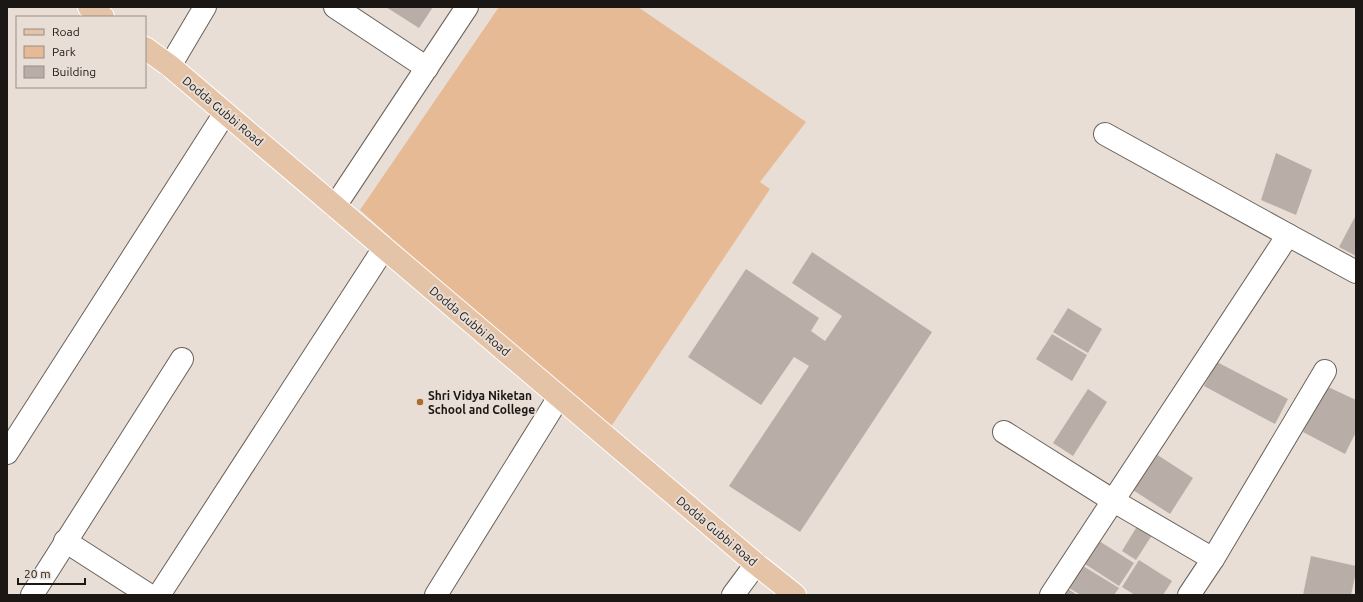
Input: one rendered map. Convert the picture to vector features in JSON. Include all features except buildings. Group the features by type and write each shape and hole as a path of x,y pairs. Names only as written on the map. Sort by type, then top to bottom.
{"main road":[{"path":"89,7 102,16"},
{"name":"Dodda Gubbi Road","path":"146,49 170,66 756,564 795,595"}],"street":[{"path":"170,66 206,7"},
{"path":"335,7 427,68"},
{"path":"335,206 467,7"},
{"path":"7,453 225,113"},
{"path":"1105,134 1288,236 1356,272"},
{"path":"1051,595 1112,500 1288,236"},
{"path":"159,595 384,248"},
{"path":"32,595 182,359"},
{"path":"1189,595 1213,559 1325,372"},
{"path":"436,595 559,397"},
{"path":"1004,432 1112,500 1213,559"},
{"path":"66,541 149,595"},
{"path":"733,595 756,564"}],"green space":[{"path":"499,7 638,7 806,122 760,182 770,189 608,431 360,210"}],"place":[{"name":"Shri Vidya Niketan School and College","path":"420,402"}]}
